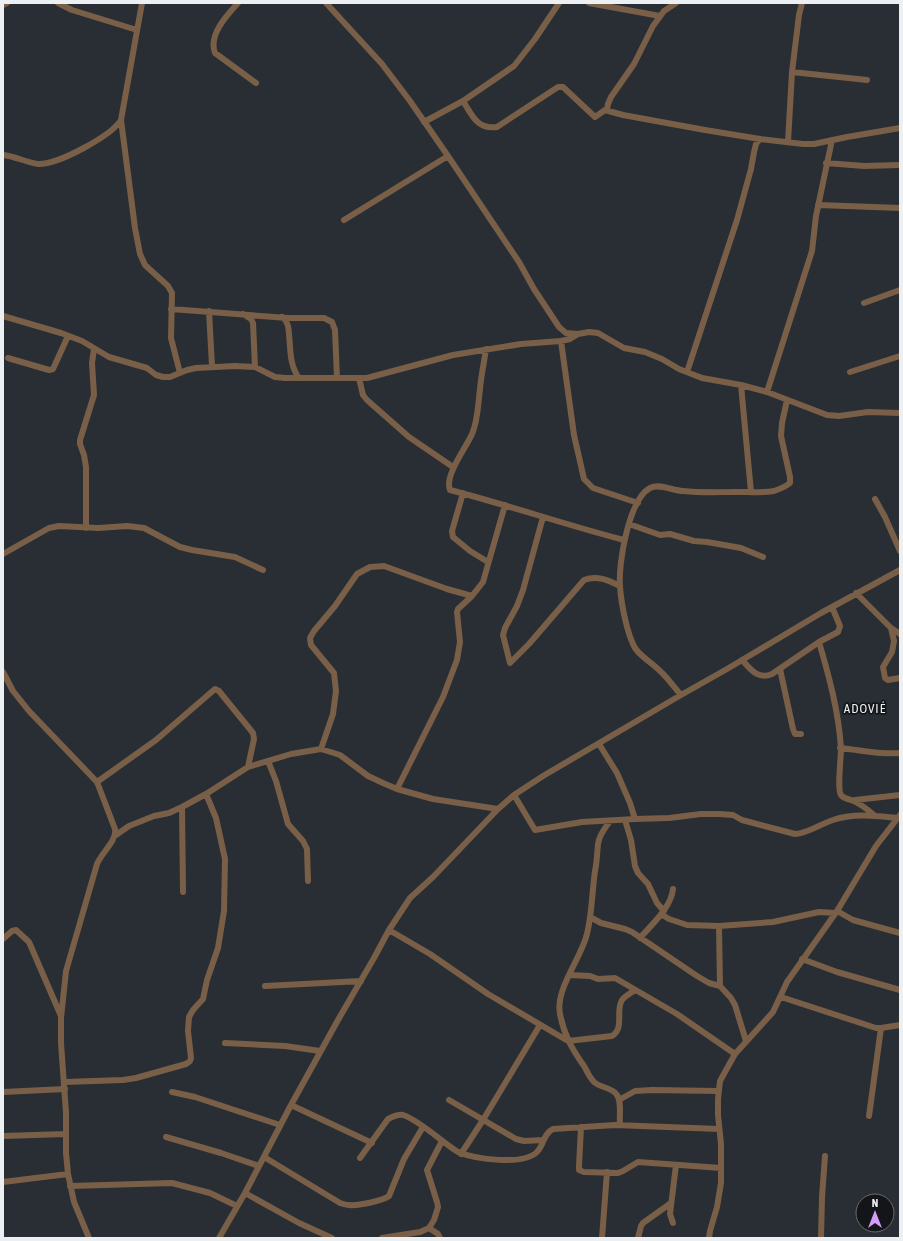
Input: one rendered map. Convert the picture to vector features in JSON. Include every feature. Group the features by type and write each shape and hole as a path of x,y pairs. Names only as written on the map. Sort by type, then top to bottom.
{"street":[{"path":"3,5 7,3"},
{"path":"58,3 72,10 137,30"},
{"path":"142,3 122,120 135,228 140,254 145,265 168,286 172,293 171,338 180,373"},
{"path":"238,3 217,31 213,47 215,53 256,83"},
{"path":"326,3 382,64 410,101 519,262 534,289 559,327 566,333 598,333 624,348 645,352 702,378 741,385 767,392 833,416 868,412 900,413"},
{"path":"424,122 463,101 514,66 535,39 559,3"},
{"path":"589,3 602,4 660,16"},
{"path":"607,110 611,97 634,64 660,16 664,11 676,3"},
{"path":"788,142 792,72 799,15 802,3"},
{"path":"792,72 868,80"},
{"path":"463,101 475,120 483,127 489,128 497,127 558,87 563,87 594,117 596,117 603,110 607,110 623,115 664,123 760,139 814,144 900,128"},
{"path":"3,155 38,164 53,162 102,138 122,120"},
{"path":"687,372 737,220 751,169 756,144 760,139"},
{"path":"767,392 812,250 818,204 832,140"},
{"path":"344,220 448,156"},
{"path":"826,163 864,166 900,165"},
{"path":"818,204 900,208"},
{"path":"864,303 900,290"},
{"path":"171,309 282,317 324,318 332,322 335,330 337,378"},
{"path":"209,312 212,366"},
{"path":"243,314 251,319 253,323 255,367"},
{"path":"3,316 82,341 109,357 147,368 156,375 163,377 187,370 212,366 235,366 255,367 275,377 367,378 453,355 521,344 561,342 578,334"},
{"path":"282,317 288,326 292,365 294,372 299,378"},
{"path":"8,358 49,370 53,369 68,336"},
{"path":"561,342 574,435 584,479 593,488 638,503"},
{"path":"86,528 86,467 80,440 94,395 92,363 94,349"},
{"path":"486,349 477,418 473,432 465,449 453,467 448,481 450,490 505,505 580,529 624,540"},
{"path":"850,372 900,356"},
{"path":"359,378 363,395 367,400 409,437 453,467"},
{"path":"741,385 751,492"},
{"path":"681,695 660,670 643,658 635,648 628,633 620,586 624,540 629,524 638,503 650,488 656,487 682,491 768,492 784,487 790,483 781,436 782,423 788,400"},
{"path":"463,493 452,531 453,537 470,551 488,562"},
{"path":"875,499 885,517 900,551"},
{"path":"397,789 443,697 459,653 460,642 457,612 460,606 472,596 483,582 505,505"},
{"path":"543,517 523,590 503,635 510,663 529,644 584,580 591,577 608,580 620,586"},
{"path":"629,524 660,535 670,534 694,541 741,548 763,557"},
{"path":"3,554 49,528 59,526 86,528 127,526 144,528 180,547 235,557 263,570"},
{"path":"321,749 333,714 336,691 334,673 311,645 310,638 335,606 357,574 370,567 384,566 447,589 472,596"},
{"path":"219,1238 264,1158 320,1051 361,982 389,930 410,898 433,877 498,809 514,795 543,776 856,593 900,570"},
{"path":"856,593 891,628 900,634"},
{"path":"742,660 754,673 758,675 767,676 780,669 820,642 838,632 840,626 832,607"},
{"path":"891,628 894,641 893,647 892,652 883,667 883,673 885,678 888,680 900,678"},
{"path":"820,642 840,731 841,763 838,786 840,793 844,798 862,804 874,815"},
{"path":"780,669 793,729 795,734 801,734"},
{"path":"3,672 13,691 29,711 97,782 109,811 116,834 114,840 100,857 97,864 66,972 61,1018 68,1174 78,1214 89,1238"},
{"path":"97,782 156,740 215,689 219,691 253,733 254,739 248,767"},
{"path":"599,744 617,773 635,819"},
{"path":"840,748 881,754 900,753"},
{"path":"116,834 128,826 154,816 169,813 182,807 206,794 248,767 291,754 321,749 340,755 368,776 397,789 434,799 498,809"},
{"path":"268,761 276,781 288,824 303,841 307,849 308,881"},
{"path":"64,1082 130,1079 186,1064 190,1061 188,1031 189,1017 203,999 207,980 218,948 224,911 225,859 216,818 206,794"},
{"path":"853,800 900,794"},
{"path":"514,795 535,830 610,820 669,818 700,814 719,814 733,816 742,820 795,834 803,833 831,820 845,816 874,815 899,817"},
{"path":"182,807 183,892"},
{"path":"709,1238 722,1183 722,1144 718,1115 718,1091 720,1081 734,1054 773,1012 787,982 836,912 876,846 899,817"},
{"path":"610,820 601,834 598,844 598,856 590,917 584,946 564,987 560,1005 560,1013 568,1041 592,1079 598,1085 614,1091 619,1100 620,1125"},
{"path":"625,820 631,840 635,866 638,873 648,884 663,912 670,919 687,925 719,926 773,922 819,912 836,912 853,920 900,933"},
{"path":"640,938 663,912 671,898 673,889"},
{"path":"590,917 606,925 625,929 697,976 709,983 720,986 731,998 735,1006 746,1041"},
{"path":"719,926 720,986"},
{"path":"3,939 12,931 16,930 29,942 61,1018"},
{"path":"389,930 430,954 488,994 568,1041 612,1036 616,1033 618,1030 620,1006 622,1001 635,990"},
{"path":"802,959 837,972 900,990"},
{"path":"570,975 590,976 598,980 615,978 677,1014 734,1054"},
{"path":"265,986 361,982"},
{"path":"781,997 859,1023 881,1028 900,1025"},
{"path":"461,1154 540,1025"},
{"path":"869,1116 881,1028"},
{"path":"225,1044 285,1046 320,1051"},
{"path":"3,1092 65,1089"},
{"path":"619,1100 635,1091 718,1091"},
{"path":"172,1092 195,1097 280,1125"},
{"path":"449,1100 516,1139 524,1141 543,1140"},
{"path":"291,1105 372,1142"},
{"path":"360,1158 388,1119 401,1115 413,1120 461,1154 487,1160 515,1159 533,1155 538,1150 548,1132 582,1126 620,1125 719,1129"},
{"path":"582,1126 579,1170 584,1172 618,1172 623,1171 638,1162 722,1168"},
{"path":"264,1158 340,1203 348,1206 355,1205 382,1199 388,1196 404,1159 423,1127"},
{"path":"3,1136 66,1134"},
{"path":"166,1138 221,1153 259,1166"},
{"path":"382,1238 420,1232 429,1228 434,1220 438,1207 427,1170 442,1141"},
{"path":"821,1238 825,1156"},
{"path":"673,1223 670,1216 676,1165"},
{"path":"602,1238 607,1172"},
{"path":"3,1182 68,1174"},
{"path":"70,1186 172,1183 210,1193 237,1206"},
{"path":"245,1193 300,1223 332,1238"},
{"path":"638,1238 641,1226 671,1203"},
{"path":"429,1228 438,1234 440,1238"}],"district":[{"name":"ADOVIÉ","path":"865,708"}]}
